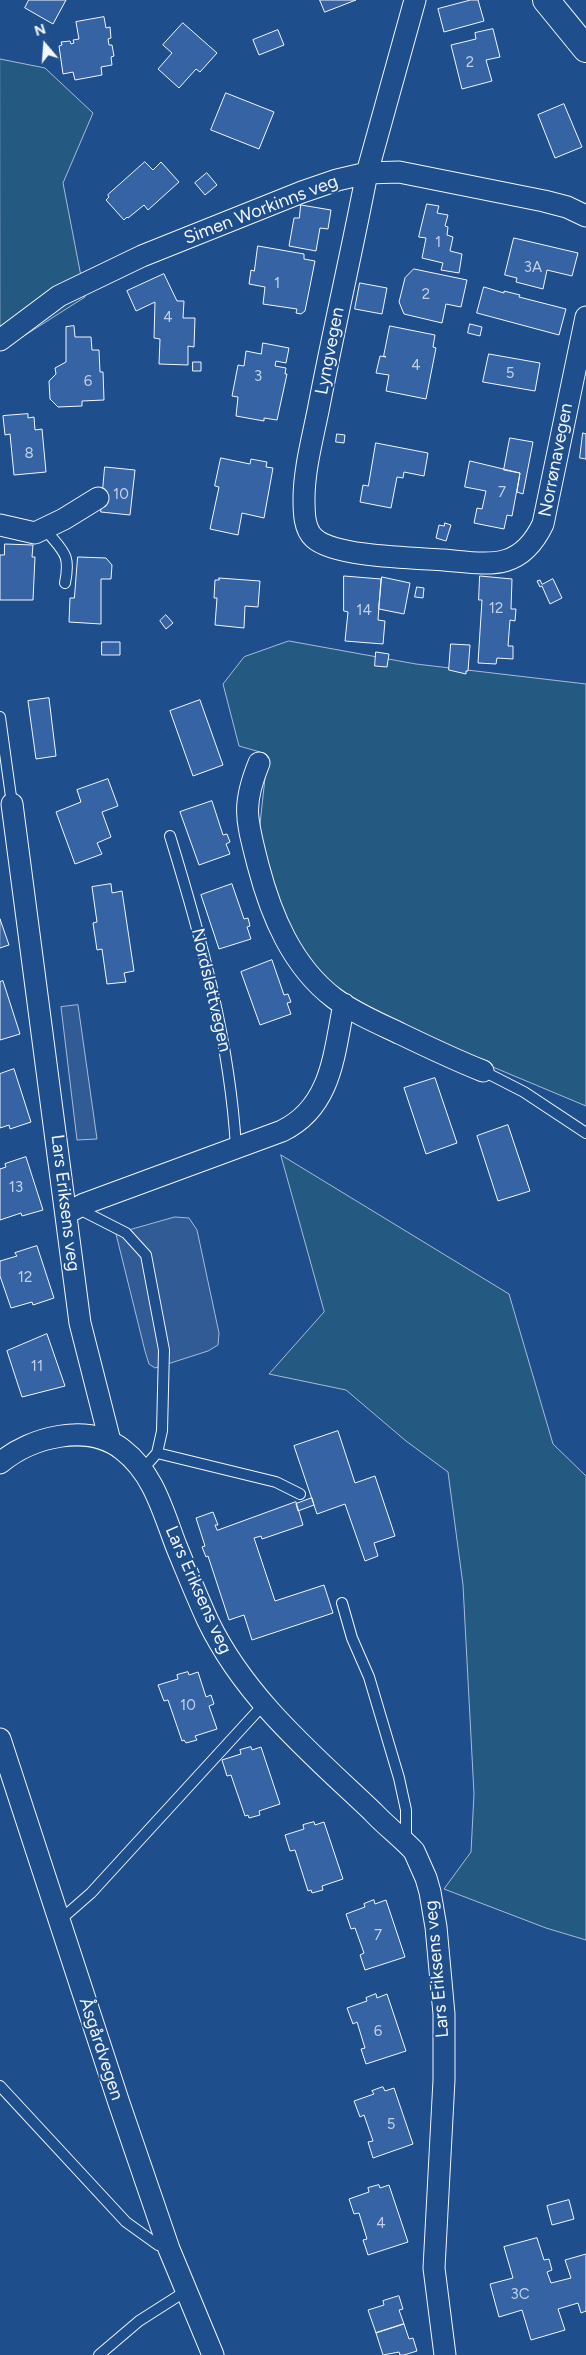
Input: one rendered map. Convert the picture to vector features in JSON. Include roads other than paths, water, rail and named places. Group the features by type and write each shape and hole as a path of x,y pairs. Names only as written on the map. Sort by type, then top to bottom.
{"street":[{"path":"415,0 367,173 400,172 544,201 567,207 586,216"},
{"path":"546,0 586,49"},
{"name":"Simen Workinns veg","path":"0,340 59,296 142,256 302,192 337,180 367,173"},
{"name":"Lyngvegen","path":"308,530 304,515 305,482 340,297 367,173"},
{"name":"Norrønavegen","path":"308,530 314,538 323,544 378,555 487,564 504,561 524,553 535,541 545,516 586,317"},
{"path":"0,525 35,532 45,529 98,498"},
{"path":"259,763 249,787 246,806 251,839 269,902 288,945 317,982 344,1004 381,1026 449,1058 484,1071"},
{"name":"Lars Eriksens veg","path":"12,804 30,946 71,1210 85,1346 98,1389 110,1441 123,1450 143,1469 156,1494 210,1623 228,1659 264,1704 339,1780 406,1842 414,1852 430,1892 441,1978 444,2080 434,2268 445,2355"},
{"path":"71,1210 294,1125 312,1109 327,1080 344,1004"},
{"path":"0,1463 24,1446 54,1437 89,1436 110,1441"},
{"name":"Åsgårdvegen","path":"0,1739 169,2249 213,2355"}],"lane":[{"path":"45,529 65,554 69,564 65,583"},
{"path":"0,717 12,804"},
{"name":"Nordslettvegen","path":"170,836 192,909 224,1049 234,1111 236,1148"},
{"path":"484,1071 517,1088 586,1133"},
{"path":"71,1210 126,1233 146,1255 164,1350 162,1431 157,1453 143,1469"},
{"path":"157,1453 276,1482 300,1494"},
{"path":"342,1603 352,1638 369,1677 399,1778 406,1810 406,1842"},
{"path":"59,1921 91,1893 264,1704"},
{"path":"0,2086 126,2222 158,2245 169,2249"},
{"path":"99,2355 133,2326 186,2291"}]}
